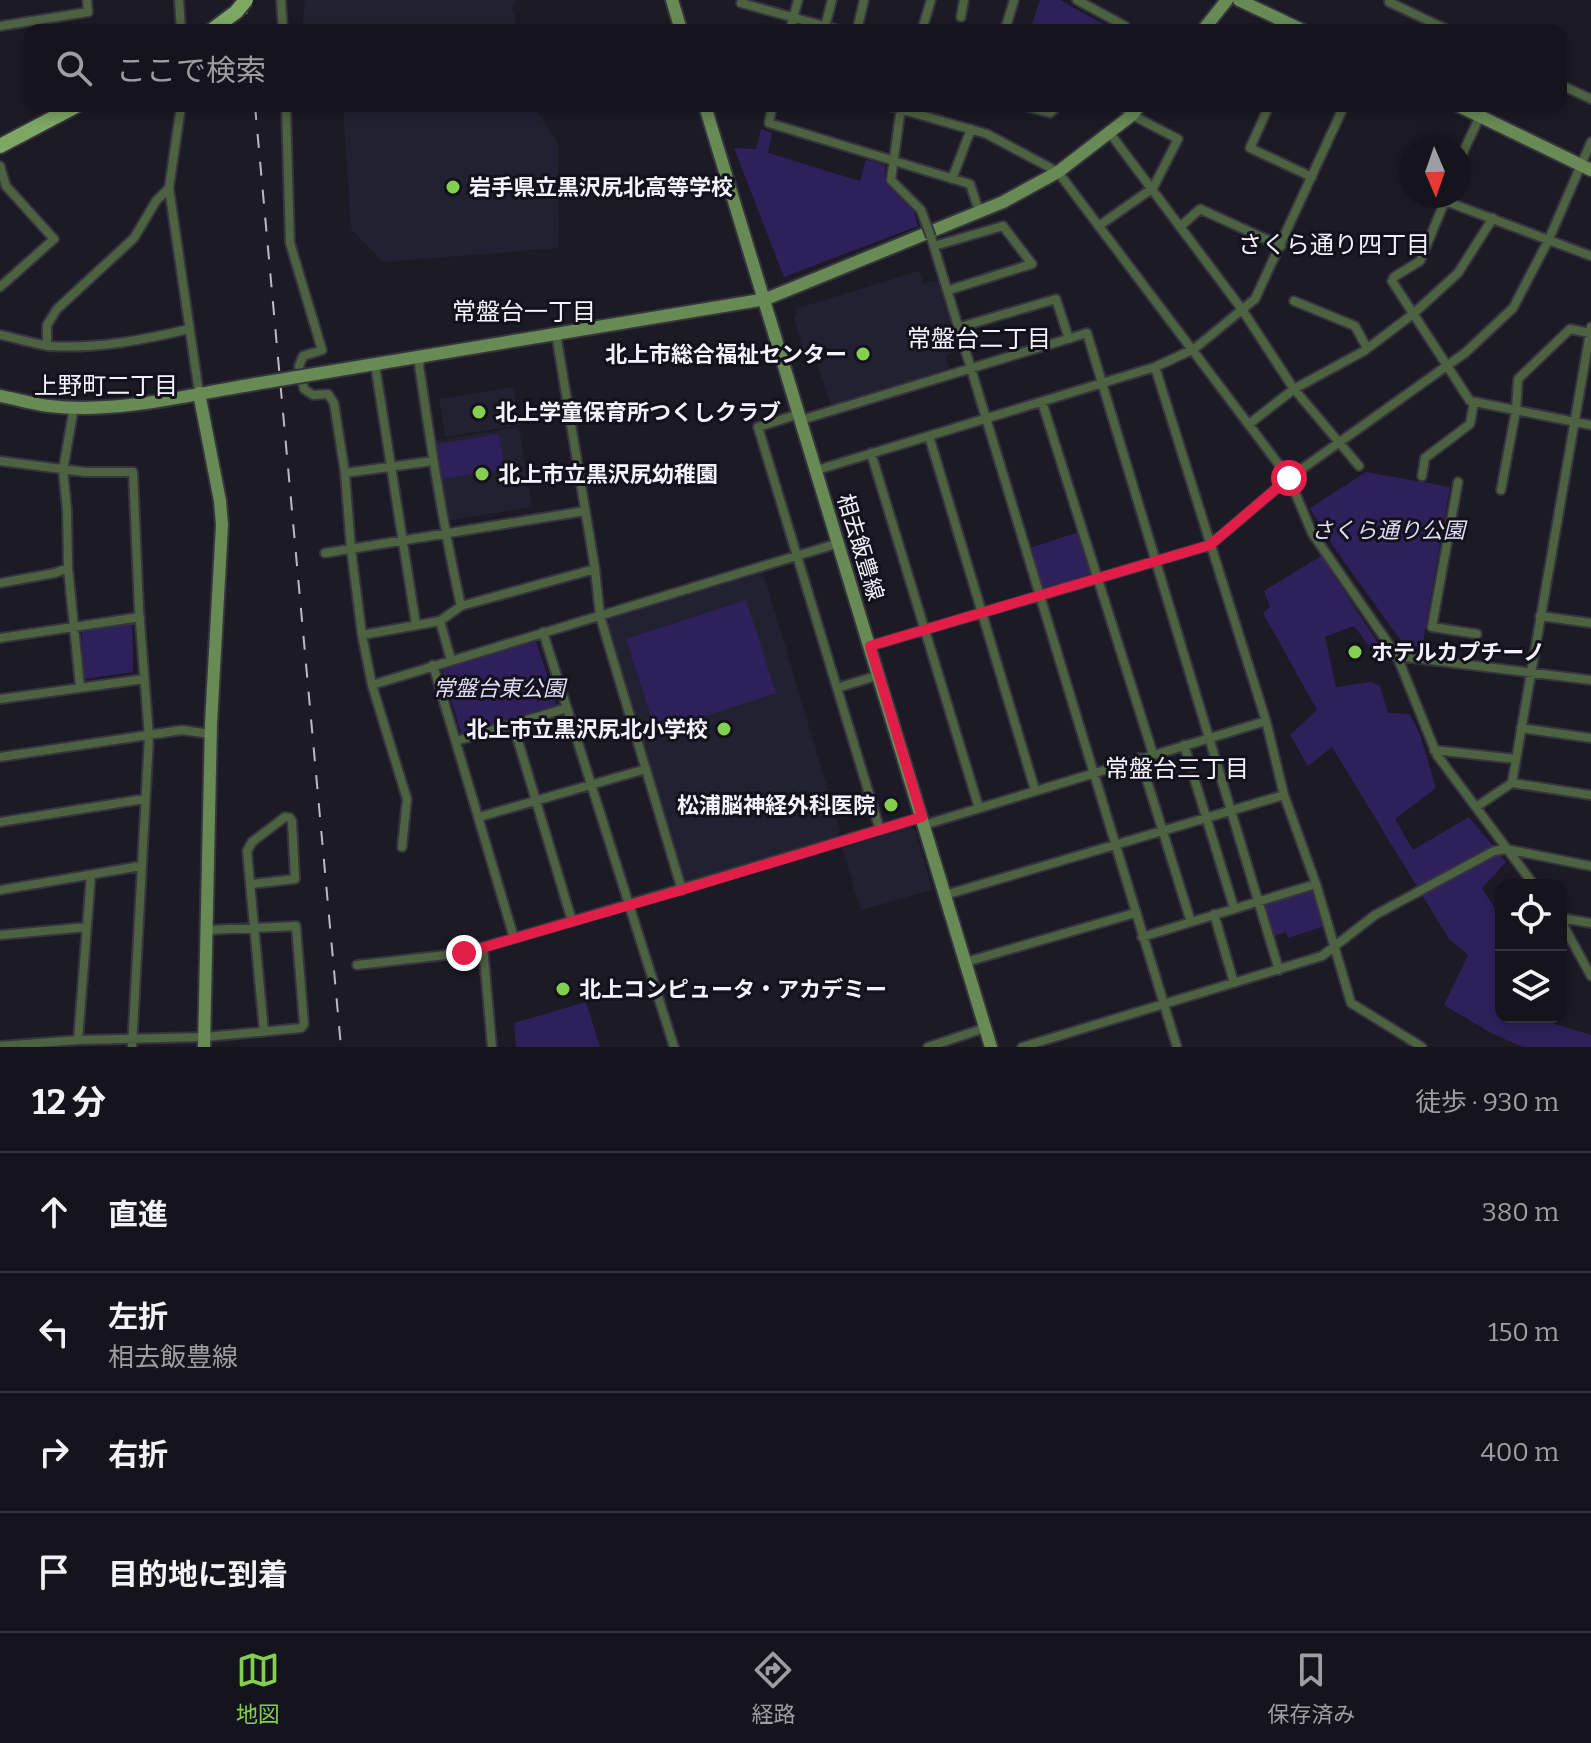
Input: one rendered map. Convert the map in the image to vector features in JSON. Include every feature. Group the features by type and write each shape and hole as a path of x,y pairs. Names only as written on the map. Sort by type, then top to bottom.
{"main road":[{"path":"220,24 246,0"},
{"path":"0,146 65,112"}],"street":[{"path":"0,26 88,12 87,0"},
{"path":"179,0 181,24"},
{"path":"281,0 283,24"},
{"path":"672,0 679,24"},
{"path":"742,0 741,3 812,24"},
{"path":"792,24 798,0"},
{"path":"825,24 832,0"},
{"path":"858,24 864,0"},
{"path":"924,24 931,0"},
{"path":"961,17 964,0"},
{"path":"1007,24 1014,0"},
{"path":"1077,0 1121,24"},
{"path":"1208,24 1227,0"},
{"path":"1239,0 1289,24"},
{"path":"1389,2 1435,24"},
{"path":"1567,88 1591,99"},
{"path":"180,112 169,188 222,525 210,734 205,1042"},
{"path":"286,112 290,243 322,350 303,356 299,366 304,389 313,395 328,394 334,403 345,473 362,635 372,685 407,799 402,847"},
{"name":"相去飯豊線","path":"707,112 991,1047"},
{"path":"771,112 769,123 970,184 979,211"},
{"path":"900,112 891,180 921,210 949,290 1177,1047"},
{"path":"916,112 987,134 1058,172 1289,478 1312,533 1397,656 1434,750 1529,879"},
{"path":"0,396 49,406 132,405 766,299 1003,202 1058,172 1109,132 1128,112"},
{"path":"1100,225 1153,188 1178,139 1136,112"},
{"path":"1266,112 1250,148 1312,177"},
{"path":"817,470 1155,367 1194,349 1255,299 1312,177 1338,112"},
{"path":"1472,112 1586,168"},
{"path":"1471,136 1480,116"},
{"path":"952,179 971,129"},
{"path":"1109,132 1241,308 1294,389 1359,466"},
{"path":"870,646 1210,545 1289,478 1465,353 1513,308 1586,168 1591,142"},
{"path":"0,166 3,188 54,239 0,287"},
{"path":"47,346 47,325 57,309 134,238 156,201 169,188"},
{"path":"1441,208 1420,261 1392,281 1470,401 1591,425"},
{"path":"1469,208 1591,256"},
{"path":"1181,226 1200,209 1281,246"},
{"path":"1249,424 1294,389 1367,348 1413,314 1458,273 1493,218"},
{"path":"932,242 1003,226 1032,264 949,290"},
{"path":"960,327 1056,299 1069,339"},
{"path":"1294,301 1355,326 1367,348"},
{"path":"0,335 47,346 86,346 136,341 189,329"},
{"path":"1501,490 1516,410 1518,379 1570,329 1590,330 1512,783"},
{"path":"880,830 758,427 1087,333 1279,970"},
{"path":"556,334 600,616 682,890"},
{"path":"421,358 419,365 433,461 461,606"},
{"path":"375,365 416,625"},
{"path":"1155,367 1266,721 1284,795 1316,884 1351,1003 1422,1047"},
{"path":"1042,402 1153,754"},
{"path":"1422,476 1425,458 1470,424 1474,402"},
{"path":"74,407 63,470 68,568 80,687"},
{"path":"929,436 1035,790"},
{"path":"871,453 979,808"},
{"path":"0,461 63,470 133,472 149,737 132,1042"},
{"path":"345,473 433,461"},
{"path":"1458,482 1432,627 1477,634"},
{"path":"325,553 585,511"},
{"path":"372,685 839,543"},
{"path":"0,583 68,568"},
{"path":"362,635 440,621 461,606 595,569"},
{"path":"1540,616 1591,623"},
{"path":"0,638 140,617"},
{"path":"440,621 451,660"},
{"path":"543,632 674,1047"},
{"path":"1397,656 1591,680"},
{"path":"433,665 514,938"},
{"path":"837,688 879,675"},
{"path":"0,699 144,679"},
{"path":"456,741 567,708"},
{"path":"357,965 464,953 880,830 979,808 1266,721"},
{"path":"513,724 572,921"},
{"path":"1521,728 1591,738"},
{"path":"0,757 182,730 210,734"},
{"path":"1184,745 1234,908"},
{"path":"1434,750 1516,759"},
{"path":"1140,758 1191,922"},
{"path":"479,817 646,769"},
{"path":"1476,807 1512,783 1591,795"},
{"path":"945,895 1284,795"},
{"path":"0,822 144,799"},
{"path":"251,884 295,879 290,818 285,817 249,848 251,884 264,1032"},
{"path":"1022,1047 1322,956 1375,915 1494,851 1506,849 1591,866"},
{"path":"0,890 141,866"},
{"path":"78,1040 91,875"},
{"path":"1142,937 1316,884"},
{"path":"966,962 1135,913"},
{"path":"1214,914 1234,983"},
{"path":"1567,920 1591,923"},
{"path":"0,1046 78,1040 205,1042 295,1030 304,1024 298,929 292,924 208,930"},
{"path":"0,935 87,927"},
{"path":"1567,930 1591,976"},
{"path":"483,947 492,1047"},
{"path":"928,1047 985,1028"}],"shaded area":[{"path":"305,0 517,0 512,8 516,24 303,24"},
{"name":"岩手県立黒沢尻北高等学校","path":"343,112 538,112 558,144 559,248 383,262 351,229"},
{"path":"919,271 923,284 939,283 959,351 948,354 949,368 834,406 830,404 812,348 803,350 794,318 797,313 795,309"},
{"name":"北上学童保育所つくしクラブ","path":"514,387 520,425 445,437 439,399"},
{"name":"北上市立黒沢尻幼稚園","path":"519,427 532,507 445,521 434,441"},
{"name":"北上市立黒沢尻北小学校","path":"763,572 840,831 835,838 686,883 608,627 610,619"},
{"path":"906,825 915,830 932,890 861,910 841,844"}],"green space":[{"path":"1040,0 1060,0 1103,24 1032,24"},
{"path":"761,129 772,133 768,153 860,181 866,160 885,165 885,183 914,212 918,226 784,277 734,148 756,149"},
{"path":"499,434 505,469 443,479 437,444"},
{"name":"さくら通り公園","path":"1366,472 1450,487 1422,648 1404,645 1328,539 1310,508"},
{"path":"1079,532 1092,577 1044,589 1030,548"},
{"path":"1321,556 1382,649 1374,653 1354,626 1325,637 1336,687 1371,682 1380,686 1388,713 1410,714 1420,735 1436,788 1395,819 1413,850 1469,817 1506,862 1482,888 1495,909 1495,1023 1552,1023 1591,1035 1591,1047 1523,1047 1491,1033 1444,1005 1468,955 1449,939 1332,747 1308,766 1290,735 1317,710 1263,613 1270,607 1264,591"},
{"path":"746,600 776,693 656,732 626,639"},
{"path":"132,617 133,672 84,679 81,624"},
{"name":"常盤台東公園","path":"536,641 557,706 462,735 442,670"},
{"path":"1310,889 1314,891 1324,926 1288,938 1286,932 1272,937 1262,904"},
{"path":"586,1002 600,1047 516,1047 514,1023"}],"railway":[{"path":"245,0 247,24"},
{"path":"256,112 341,1047"}],"place":[{"name":"岩手県立黒沢尻北高等学校","path":"453,187"},
{"name":"北上市総合福祉センター","path":"863,354"},
{"name":"北上学童保育所つくしクラブ","path":"479,412"},
{"name":"北上市立黒沢尻幼稚園","path":"482,474"},
{"name":"ホテルカプチーノ","path":"1355,652"},
{"name":"北上市立黒沢尻北小学校","path":"724,729"},
{"name":"松浦脳神経外科医院","path":"891,805"},
{"name":"北上コンピュータ・アカデミー","path":"563,989"}],"district":[{"name":"さくら通り四丁目","path":"1334,245"},
{"name":"常盤台一丁目","path":"524,312"},
{"name":"常盤台二丁目","path":"979,339"},
{"name":"上野町二丁目","path":"106,386"},
{"name":"常盤台三丁目","path":"1177,769"}],"route":[{"path":"464,953 922,817 870,646 1210,545 1289,478"}]}
